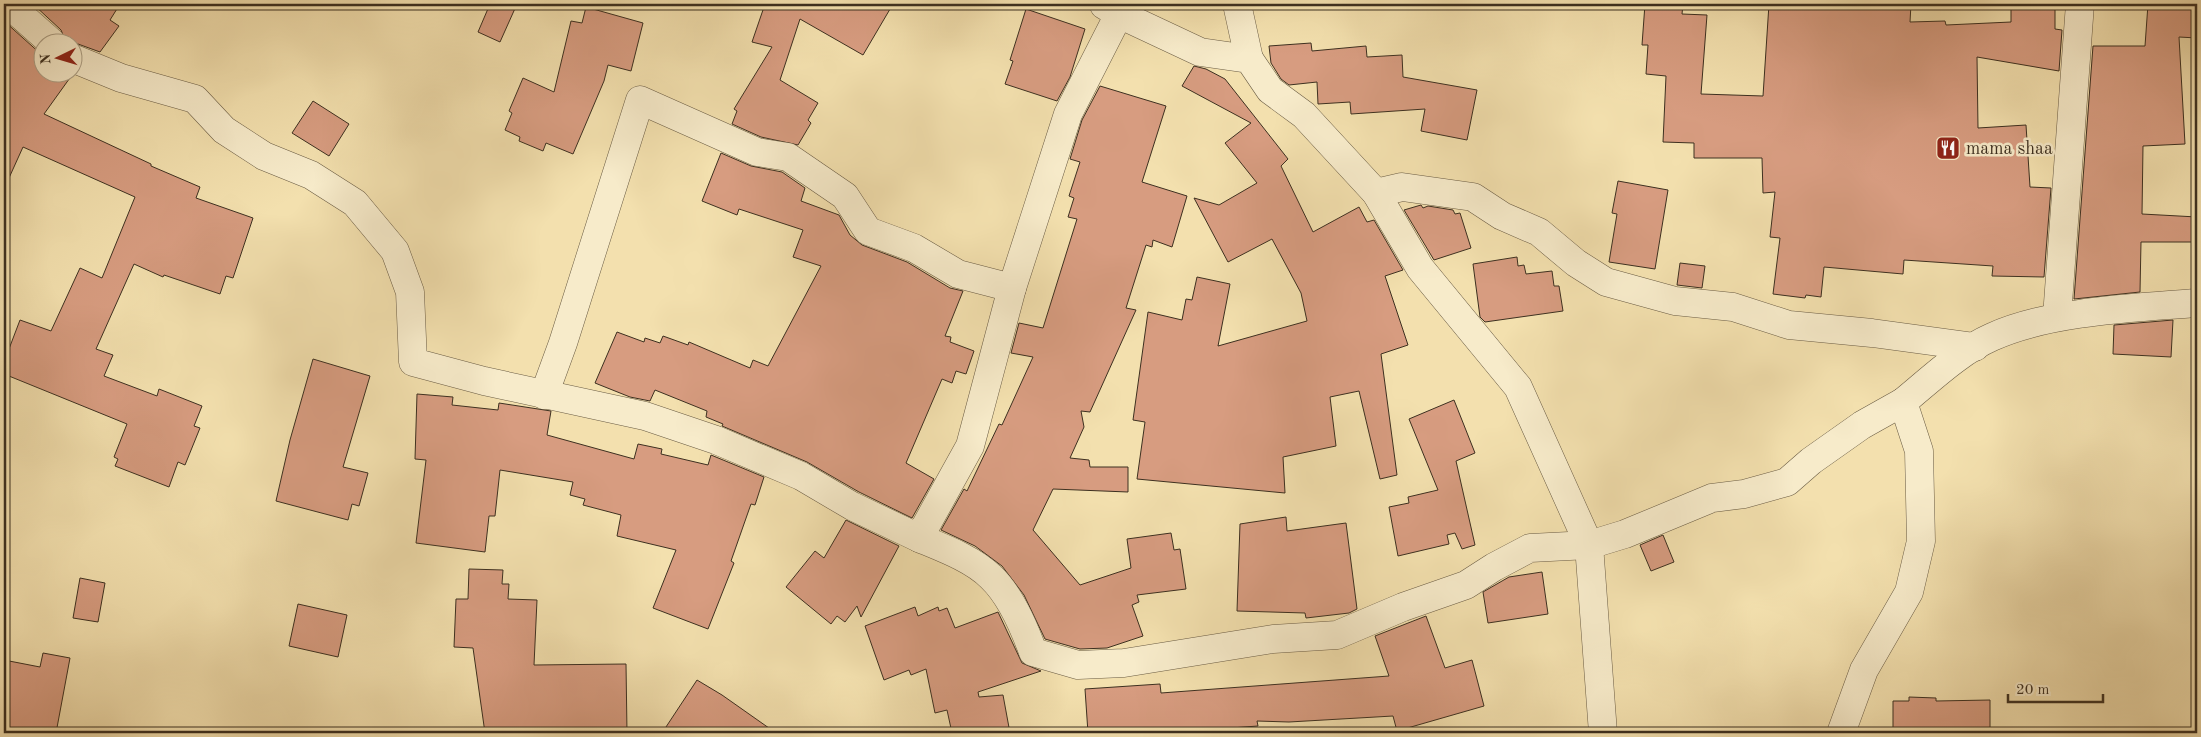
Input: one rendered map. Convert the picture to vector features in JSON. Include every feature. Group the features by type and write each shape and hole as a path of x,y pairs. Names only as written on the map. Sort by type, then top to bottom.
{"street":[{"path":"8,4 40,32"},
{"path":"1237,4 1249,59 1270,90 1304,115 1376,193 1420,268 1518,387 1589,545 1603,733"},
{"path":"2057,317 2080,4"},
{"path":"919,538 970,446 1012,288 1068,114 1117,7 1200,52 1249,59"},
{"path":"82,62 121,78 195,99 224,130 264,156 311,175 355,203 395,251 410,292 413,362 544,395 645,416 716,440 801,476 852,506 946,549 991,577 1005,595 1022,626 1033,652 1078,665 1124,663 1273,639 1337,635 1403,607 1466,586 1494,567 1530,548 1589,545 1625,534 1712,498 1744,494 1787,482 1811,461 1862,426 1887,414 1948,365 1991,337 2057,317 2197,303"},
{"path":"544,395 563,343 640,100 757,152 788,157 845,196 868,231 914,248 958,274 1012,288"},
{"path":"1376,193 1402,187 1473,197 1502,216 1539,232 1576,263 1606,282 1675,301 1733,307 1789,325 1872,332 1975,347"},
{"path":"1841,733 1864,670 1909,592 1921,541 1919,450 1904,402"}],"building":[{"path":"33,4 120,4 110,20 119,26 100,52 82,45 82,32 62,32"},
{"path":"490,4 517,4 500,42 478,32"},
{"path":"765,4 893,4 863,55 800,19 780,80 818,103 808,120 811,123 798,145 761,137 732,124 737,111 734,109 772,47 752,42"},
{"path":"1645,4 1683,4 1682,14 1707,15 1701,94 1763,96 1769,4 1911,4 1910,22 1945,21 1946,25 2011,22 2011,4 2055,4 2055,29 2062,30 2059,71 1977,57 1978,128 2026,125 2030,187 2051,188 2044,277 1992,276 1993,266 1904,260 1903,274 1824,267 1821,297 1806,295 1805,298 1773,294 1780,238 1770,237 1775,192 1763,193 1762,158 1694,158 1694,143 1663,142 1666,76 1646,74 1648,45 1642,45"},
{"path":"2148,4 2197,4 2197,38 2179,37 2185,144 2143,146 2142,214 2197,217 2197,242 2141,242 2140,292 2074,299 2093,46 2145,46"},
{"path":"586,7 643,23 631,71 608,65 604,81 573,154 546,143 543,151 519,141 520,137 505,130 512,113 509,111 523,78 554,92 571,21 582,23"},
{"path":"1026,9 1085,29 1070,77 1057,101 1005,84 1013,61 1010,60"},
{"path":"4,21 32,46 32,82 67,82 44,114 151,164 151,166 200,187 196,198 253,218 233,278 226,276 220,294 164,275 163,277 134,264 96,349 113,355 104,376 157,396 159,389 202,406 194,426 200,428 185,465 178,462 169,487 115,466 118,459 114,457 127,424 4,374 4,362 20,320 51,331 80,268 102,278 135,197 23,147 4,189"},
{"path":"1311,43 1312,51 1366,46 1367,57 1402,55 1403,77 1477,90 1467,140 1421,131 1425,109 1351,114 1350,102 1318,104 1317,82 1289,85 1281,79 1271,63 1269,46"},
{"path":"1194,66 1206,69 1225,79 1288,159 1281,166 1313,232 1359,207 1367,222 1374,220 1403,270 1385,276 1408,345 1381,354 1397,475 1380,479 1359,391 1330,397 1336,446 1283,457 1285,493 1137,479 1145,422 1133,420 1148,312 1182,320 1186,299 1192,300 1197,277 1230,284 1218,346 1307,321 1301,293 1272,239 1228,262 1194,198 1219,205 1257,183 1225,143 1251,123 1182,86"},
{"path":"1100,86 1166,106 1142,182 1187,196 1172,247 1153,240 1152,247 1146,245 1126,308 1136,310 1090,412 1081,411 1084,427 1070,458 1089,460 1090,467 1128,467 1128,492 1053,489 1033,530 1080,585 1131,568 1127,539 1171,533 1174,550 1180,549 1186,589 1137,595 1139,602 1132,605 1143,636 1107,648 1080,649 1045,639 1024,595 1002,566 975,546 941,530 964,489 967,491 999,424 1002,425 1033,357 1011,353 1019,323 1043,328 1077,219 1068,217 1074,198 1069,196 1080,162 1070,159 1082,120"},
{"path":"313,101 349,124 329,156 292,133"},
{"path":"721,153 751,166 782,172 805,188 801,201 839,215 850,235 862,245 907,262 950,288 963,291 945,336 951,337 950,342 974,351 966,374 956,371 952,383 942,379 906,463 934,479 912,518 859,492 807,462 722,426 723,424 706,417 707,411 655,390 650,401 630,397 595,383 617,332 644,342 645,338 660,343 663,336 688,345 689,342 750,368 753,360 768,366 821,266 793,257 803,230 739,209 737,215 702,201"},
{"path":"1618,181 1668,190 1655,269 1609,262 1617,214 1612,213"},
{"path":"1421,205 1423,208 1428,206 1453,210 1455,214 1460,213 1471,248 1434,260 1404,210"},
{"path":"1517,257 1518,266 1524,265 1526,274 1552,271 1554,286 1559,286 1563,311 1485,322 1480,317 1473,264"},
{"path":"1680,263 1705,266 1702,288 1677,285"},
{"path":"2173,320 2171,357 2113,354 2114,325"},
{"path":"313,359 370,376 343,467 368,473 359,506 352,504 348,520 276,501 290,440"},
{"path":"417,394 453,397 452,405 498,410 499,403 551,411 547,435 634,459 638,444 662,449 661,454 708,465 711,455 764,477 755,505 751,504 731,561 734,563 708,629 653,608 676,550 617,536 621,515 583,505 585,499 570,495 573,482 500,470 495,516 489,516 485,552 416,543 426,460 415,459"},
{"path":"1454,400 1475,453 1456,461 1475,545 1462,549 1455,533 1447,535 1449,544 1398,556 1389,507 1409,503 1408,497 1438,490 1409,419"},
{"path":"1286,517 1287,531 1346,523 1357,609 1349,613 1306,618 1305,613 1237,611 1240,524"},
{"path":"846,520 899,546 861,617 857,606 845,622 837,616 831,624 786,587 815,551 824,558"},
{"path":"1663,535 1674,562 1651,571 1640,545"},
{"path":"469,569 503,570 502,584 509,584 508,599 537,600 534,665 626,664 627,733 485,733 473,648 454,647 456,599 468,599"},
{"path":"1542,572 1548,614 1488,623 1483,592 1509,577"},
{"path":"80,578 105,583 98,622 73,618"},
{"path":"298,604 347,615 338,657 289,646"},
{"path":"915,607 918,616 938,607 939,611 947,608 955,628 998,612 1022,663 1041,671 978,692 979,697 1003,695 1010,733 952,733 947,710 935,713 926,669 911,675 909,670 884,680 865,626"},
{"path":"1426,616 1445,668 1472,660 1484,706 1397,731 1393,716 1289,722 1257,721 1258,726 1163,733 1088,733 1085,689 1160,684 1161,693 1389,676 1375,636"},
{"path":"43,653 70,658 56,733 4,733 4,660 40,667"},
{"path":"697,680 722,695 776,733 662,733"},
{"path":"1909,697 1936,698 1936,701 1990,700 1990,733 1893,733 1893,701 1909,701"}],"place":[{"name":"mama shaa","path":"1948,148"}]}
